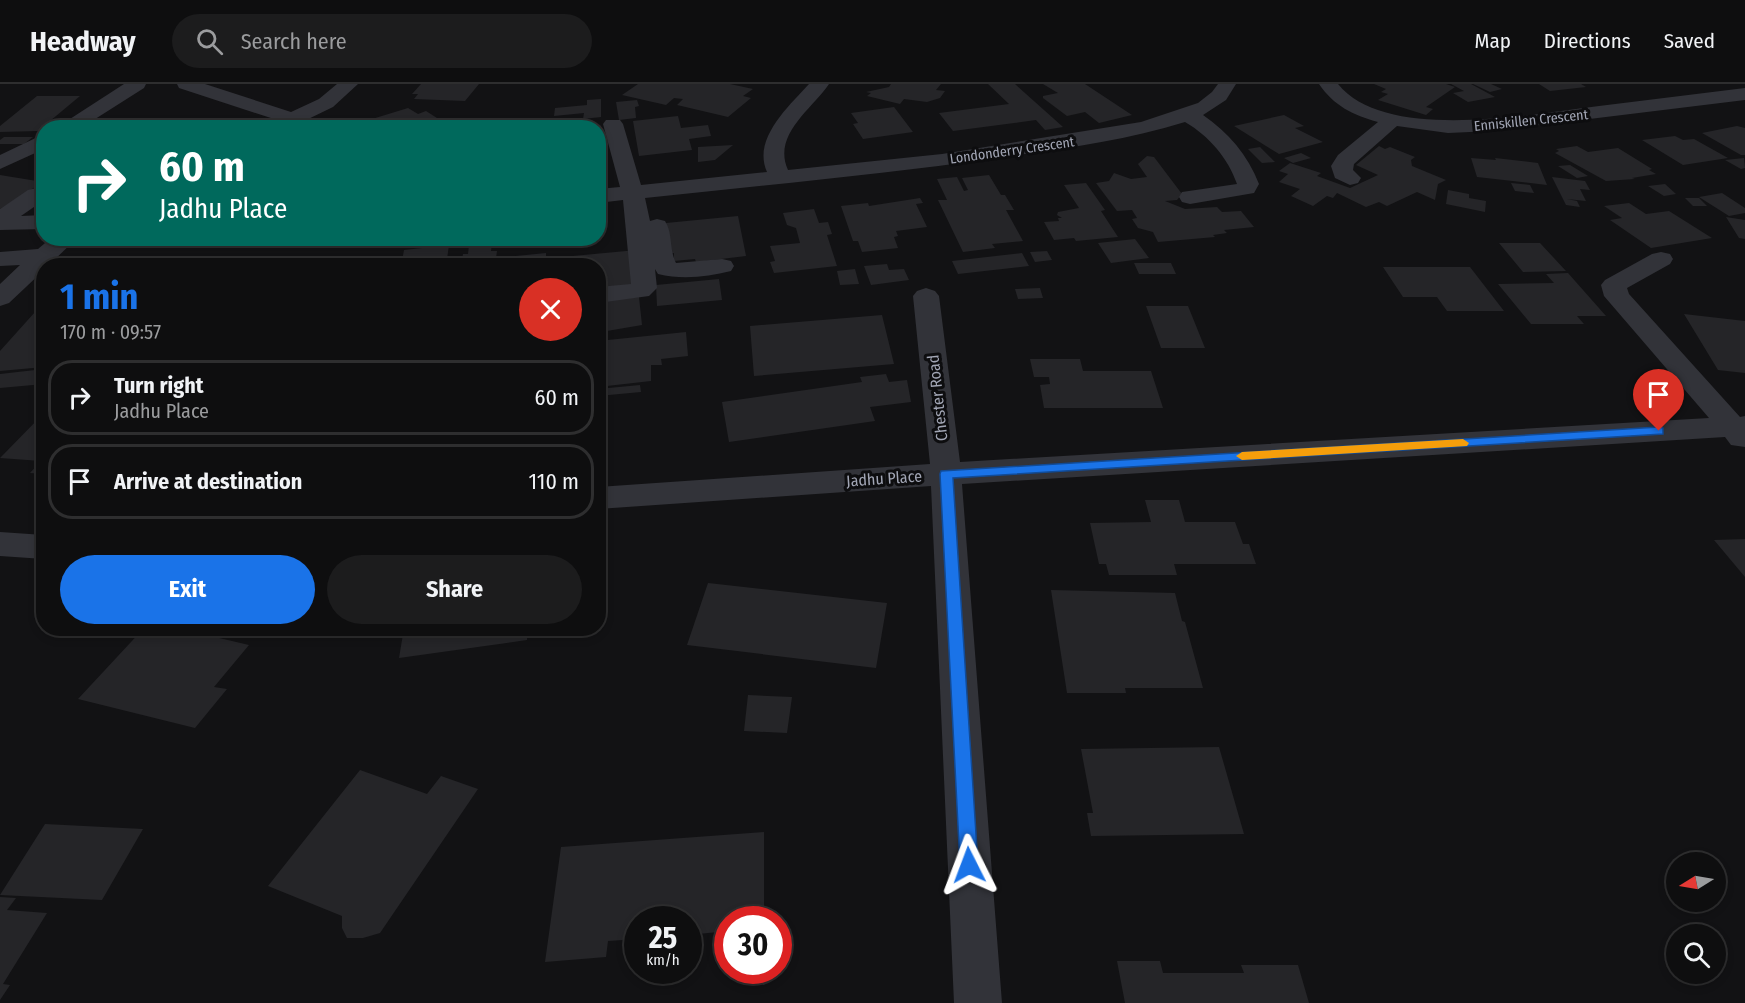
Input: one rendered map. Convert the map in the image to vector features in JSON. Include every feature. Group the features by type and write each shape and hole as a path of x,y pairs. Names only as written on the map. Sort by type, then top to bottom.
{"street":[{"path":"79,120 137,84"},
{"path":"186,84 293,119 326,103 349,84"},
{"path":"782,178 774,164 773,150 798,108 820,84"},
{"name":"Londonderry Crescent","path":"606,195 782,178 1024,149 1144,128 1205,107 1219,96 1227,84"},
{"name":"Enniskillen Crescent","path":"1328,84 1339,98 1359,108 1393,119 1443,126 1479,126 1745,94"},
{"path":"1187,115 1198,120 1214,133 1237,162 1248,184 1241,190 1190,197"},
{"path":"1350,177 1343,172 1342,166 1346,160 1393,119"},
{"path":"613,123 643,192 660,255 667,268 680,272 722,266"},
{"path":"0,163 36,144"},
{"path":"606,295 640,291 644,288 637,210 643,192"},
{"path":"0,222 36,195"},
{"path":"0,222 36,222"},
{"path":"0,259 44,256 56,246"},
{"path":"1661,259 1620,281 1614,285 1614,290 1625,307 1740,431"},
{"path":"0,298 36,264"},
{"name":"Chester Road","path":"926,296 946,474 978,1003"},
{"name":"Jadhu Place","path":"606,497 946,474 1740,431"},
{"path":"0,544 36,546"}],"building":[{"path":"421,84 479,84 465,101 414,99 418,94 412,94"},
{"path":"638,84 730,84 753,89 743,96 751,98 728,117 677,105 683,99 674,98 666,105 622,95"},
{"path":"891,84 941,84 936,90 945,91 940,98 927,102 904,99 900,104 867,96 871,93 866,92 889,87"},
{"path":"988,84 1015,84 1063,127 1045,130 1036,120 953,131 939,113 1009,104"},
{"path":"1043,84 1085,84 1132,115 1099,123 1085,112 1067,116 1043,98 1043,96 1058,93"},
{"path":"1374,84 1446,84 1455,87 1426,107 1433,109 1426,115 1378,100 1388,94 1381,92 1386,89"},
{"path":"1451,84 1471,84 1495,97 1468,102 1453,93 1464,91"},
{"path":"1473,84 1491,84 1502,89 1490,92"},
{"path":"1539,84 1581,84 1586,87 1550,91"},
{"path":"37,96 80,96 51,120 36,120 36,131 0,132 0,126"},
{"path":"601,99 601,117 583,119 584,113 554,116 555,108 587,105 587,100"},
{"path":"637,100 639,106 635,107 636,118 619,120 616,102"},
{"path":"894,107 913,132 863,139 853,124 858,123 851,113"},
{"path":"408,108 418,114 426,111 437,118 432,120 369,120"},
{"path":"1284,115 1304,126 1295,128 1323,142 1279,154 1234,126"},
{"path":"678,116 681,128 708,125 711,136 689,139 692,150 639,156 633,121"},
{"path":"1737,126 1745,128 1745,155 1741,155 1702,133"},
{"path":"1675,136 1683,140 1694,139 1728,158 1683,165 1642,140"},
{"path":"4,137 33,137 24,144 0,144 0,140"},
{"path":"733,145 715,160 698,162 698,147"},
{"path":"1379,146 1385,149 1390,147 1415,157 1411,160 1412,166 1446,180 1438,184 1435,200 1417,192 1387,206 1379,202 1366,207 1337,193 1333,198 1327,196 1313,206 1291,196 1300,189 1279,182 1288,174 1279,171 1290,163 1321,173 1317,176 1350,188 1378,175 1356,165"},
{"path":"1577,146 1588,152 1618,148 1652,169 1649,170 1656,174 1632,178 1635,179 1606,181 1555,153 1559,151 1556,149"},
{"path":"1260,147 1275,162 1262,163 1248,149"},
{"path":"1301,153 1311,158 1293,163 1284,158"},
{"path":"1147,156 1154,157 1182,194 1177,200 1165,201 1185,209 1217,207 1222,212 1241,211 1254,227 1224,230 1227,233 1213,235 1215,237 1158,242 1153,232 1138,228 1132,219 1137,218 1132,210 1117,211 1096,183 1109,181 1114,173 1131,179 1147,177 1138,164"},
{"path":"1471,158 1538,163 1547,185 1477,177"},
{"path":"1744,158 1745,168 1741,169 1725,160"},
{"path":"1570,165 1588,176 1577,178 1558,166"},
{"path":"0,175 36,181 36,186 0,209"},
{"path":"989,175 1001,195 1005,195 1014,210 1006,210 1023,241 992,244 995,248 963,252 938,200 947,200 937,179 957,177 964,191 968,190 962,178"},
{"path":"1552,177 1585,181 1590,190 1580,189 1586,201 1567,199 1577,201 1580,207 1566,205"},
{"path":"1086,183 1105,210 1101,211 1118,237 1076,241 1074,238 1054,240 1044,222 1059,221 1058,218 1062,218 1057,215 1058,212 1079,208 1064,185"},
{"path":"1511,183 1530,185 1534,193 1515,191"},
{"path":"1665,184 1676,194 1664,196 1648,186"},
{"path":"1448,190 1469,194 1469,198 1486,201 1485,212 1446,204"},
{"path":"1722,193 1745,208 1745,213 1729,216 1699,197"},
{"path":"920,198 923,203 916,204 927,227 896,231 898,236 894,237 898,248 862,252 858,241 853,241 841,206 868,203 869,206"},
{"path":"1685,198 1699,198 1707,206 1693,206"},
{"path":"1629,203 1646,214 1669,211 1712,238 1651,248 1610,220 1622,218 1604,206"},
{"path":"814,209 819,223 828,222 832,234 827,235 837,266 774,273 770,262 775,261 770,246 800,243 796,228 787,225 783,213"},
{"path":"738,216 746,256 696,262 695,259 674,261 674,253 669,254 666,223"},
{"path":"1726,217 1745,220 1745,239 1739,238"},
{"path":"1135,239 1149,258 1111,263 1098,243"},
{"path":"1499,243 1540,243 1566,271 1523,272"},
{"path":"449,246 447,258 403,258 404,250"},
{"path":"469,246 492,246 491,251 497,251 496,258 462,258 463,254 468,254"},
{"path":"637,250 640,287 606,290 606,258 562,257"},
{"path":"1047,251 1052,260 1035,262 1030,252"},
{"path":"546,253 546,258 496,258"},
{"path":"1022,253 1029,266 958,274 952,261"},
{"path":"1134,263 1171,263 1176,274 1139,274"},
{"path":"887,264 889,270 904,269 909,280 871,285 864,266"},
{"path":"1383,267 1470,267 1504,311 1447,311 1437,297 1403,297"},
{"path":"855,269 859,284 840,285 837,271"},
{"path":"1568,273 1606,316 1577,316 1584,324 1531,324 1498,284 1554,283 1546,274"},
{"path":"719,279 722,300 657,306 656,285"},
{"path":"1040,288 1043,298 1018,299 1015,289"},
{"path":"639,297 642,325 606,331 606,300"},
{"path":"1146,306 1188,306 1205,348 1161,348"},
{"path":"36,311 36,368 0,371 0,351"},
{"path":"1684,314 1745,321 1745,373 1718,370"},
{"path":"882,315 894,364 754,376 750,326"},
{"path":"686,332 688,356 661,359 662,365 651,365 651,381 606,386 606,340"},
{"path":"1030,359 1080,359 1083,371 1151,371 1163,408 1044,408 1040,385 1050,384 1049,377 1034,377"},
{"path":"36,370 36,385 0,388 0,374"},
{"path":"886,374 889,382 907,380 911,402 870,407 875,421 729,442 722,402 862,382 860,377"},
{"path":"640,385 641,392 606,395 606,388"},
{"path":"36,421 36,461 0,458"},
{"path":"1145,500 1179,500 1185,522 1235,522 1243,544 1249,544 1256,564 1174,564 1177,575 1109,575 1106,564 1099,564 1090,523 1151,522"},
{"path":"1745,539 1745,577 1714,540"},
{"path":"708,583 887,603 876,668 687,645"},
{"path":"1051,590 1175,593 1203,688 1125,688 1126,693 1067,693"},
{"path":"137,636 211,636 249,645 214,687 227,689 195,728 78,699"},
{"path":"403,636 527,636 527,640 399,658"},
{"path":"748,695 792,697 787,733 744,731"},
{"path":"1219,747 1244,834 1091,836 1087,813 1093,813 1081,749"},
{"path":"360,770 427,794 441,776 478,789 380,933 363,938 347,938 342,928 342,916 268,886"},
{"path":"45,824 143,829 102,900 0,895"},
{"path":"764,832 764,906 714,906 714,932 702,934 702,906 624,906 624,940 608,941 606,957 545,962 561,847"},
{"path":"0,897 16,898 7,910 47,913 3,984 10,985 0,1000"},
{"path":"1117,961 1160,961 1163,973 1244,973 1241,965 1298,965 1309,1003 1125,1003"}],"slow traffic":[{"path":"1242,456 1463,443"}],"route":[{"path":"969,865 946,474 1659,431"}]}
